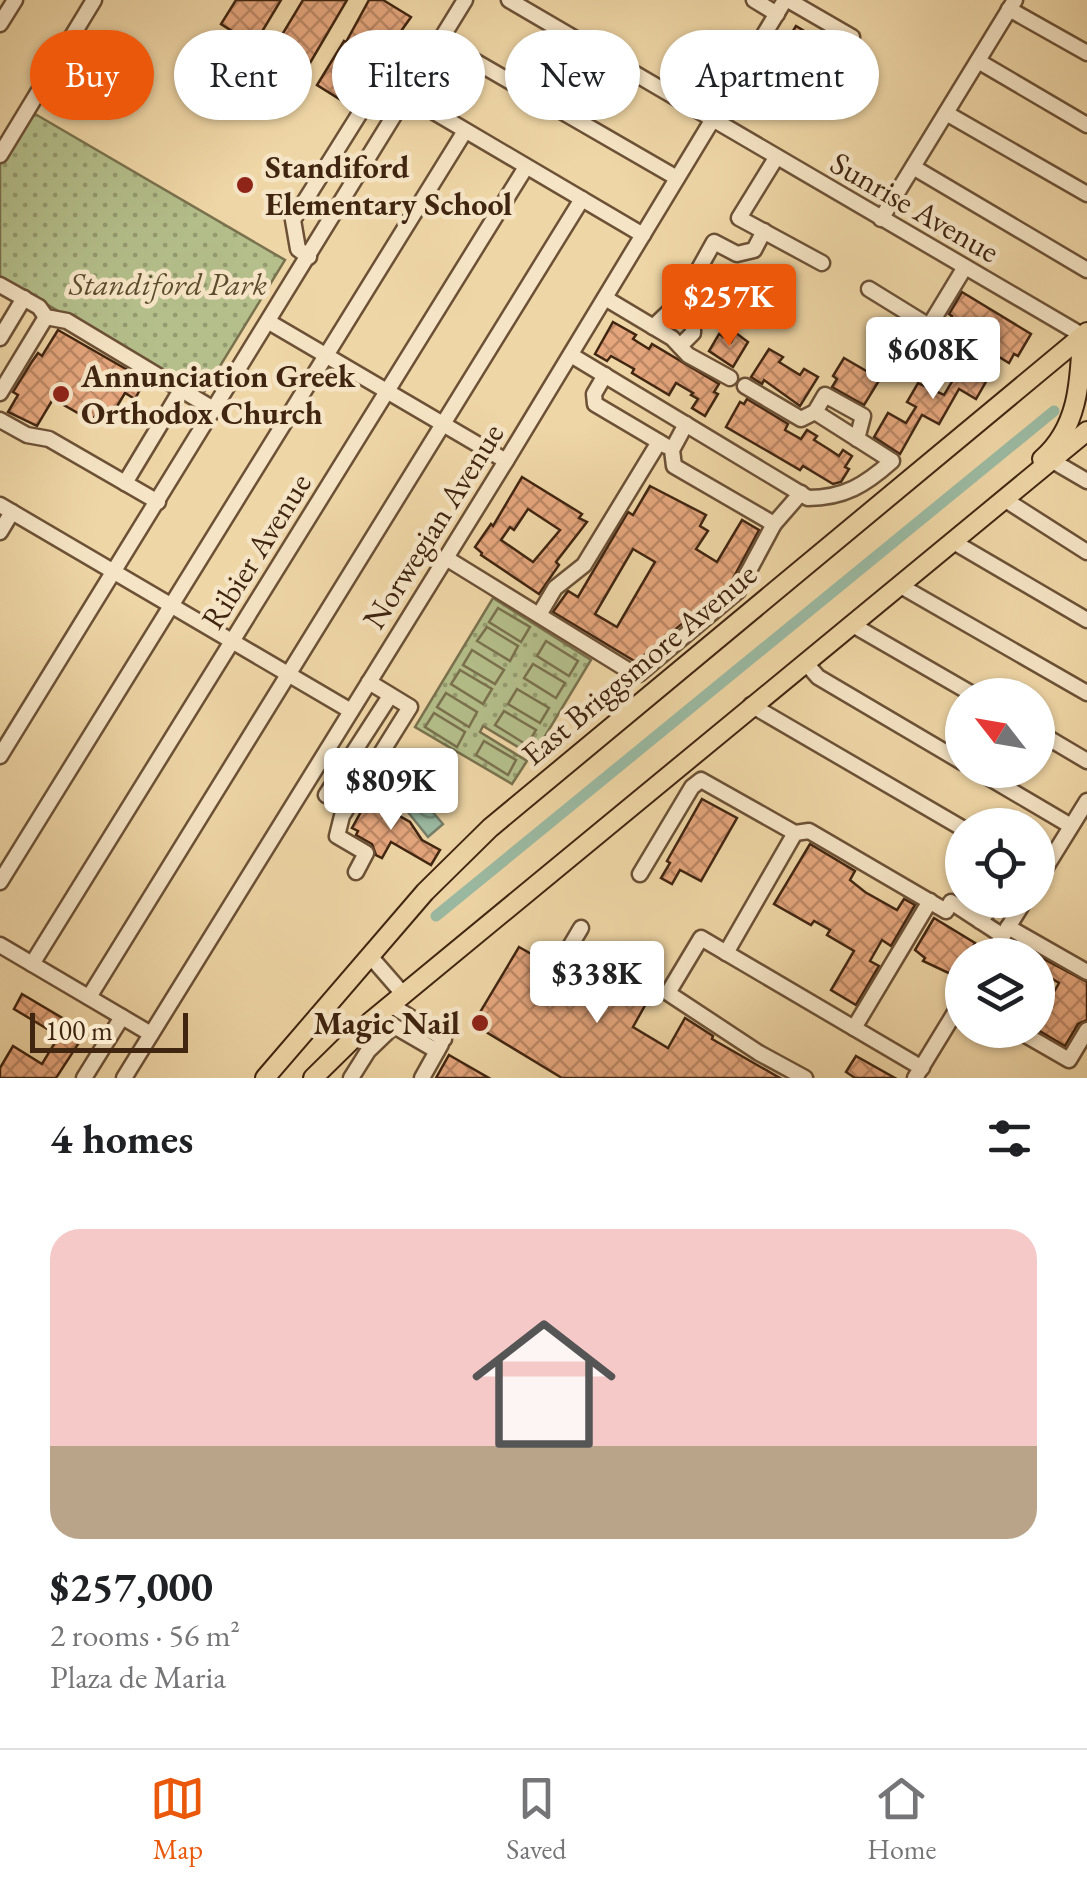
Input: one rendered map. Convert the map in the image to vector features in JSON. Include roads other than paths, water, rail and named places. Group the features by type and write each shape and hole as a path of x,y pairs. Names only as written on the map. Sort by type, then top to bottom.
{"main road":[{"path":"1004,499 1018,479 1049,452 1070,417 1081,379 1085,335"},
{"name":"East Briggsmore Avenue","path":"266,1078 425,892 490,828 1085,335"},
{"path":"313,1078 398,1000 1087,432"}],"street":[{"path":"0,24 14,0"},
{"path":"1,152 94,0"},
{"path":"447,30 465,0"},
{"name":"Sunrise Avenue","path":"509,0 660,89"},
{"path":"532,14 540,0"},
{"path":"754,0 783,4 837,30"},
{"name":"Norwegian Avenue","path":"768,30 783,4"},
{"path":"881,218 1012,4 1087,53"},
{"path":"978,61 1087,125"},
{"path":"485,67 677,178"},
{"path":"946,113 1087,194"},
{"path":"309,256 298,249 293,220 356,120"},
{"path":"0,756 392,120"},
{"path":"448,120 643,235"},
{"name":"Sunrise Avenue","path":"713,120 1085,335"},
{"name":"Norwegian Avenue","path":"124,1078 713,120"},
{"path":"0,882 465,130"},
{"path":"776,158 739,218 822,264"},
{"name":"Ribier Avenue","path":"32,964 526,166"},
{"path":"913,167 1087,270"},
{"path":"89,997 582,199"},
{"path":"695,276 714,242 736,254 754,250 764,231"},
{"path":"934,346 925,333 964,267"},
{"path":"0,285 39,307 46,317 67,322 215,410"},
{"path":"870,290 929,326"},
{"path":"0,338 24,298"},
{"path":"605,298 676,342 688,355 730,378"},
{"path":"653,327 674,307 692,317 693,332 676,342"},
{"path":"0,393 46,317"},
{"path":"269,322 506,461"},
{"path":"570,355 808,498 844,494 860,487 892,462 815,412"},
{"path":"605,376 594,394 595,404 665,446 674,466 774,524"},
{"path":"745,386 801,419 815,412 825,395 862,416 857,439"},
{"path":"125,483 181,390"},
{"path":"0,420 27,435 48,439 158,502"},
{"path":"539,615 555,588 584,564 665,446 686,424"},
{"path":"1051,460 1087,482"},
{"path":"446,558 639,674 738,592 774,524 801,494"},
{"path":"1004,499 1087,552"},
{"path":"0,532 6,508 351,711"},
{"path":"952,542 1087,620"},
{"path":"898,585 1087,693"},
{"path":"851,624 945,678"},
{"path":"804,662 818,677 945,752"},
{"path":"356,872 366,853 337,836 347,807 366,777 377,784 392,760 380,755 410,706 369,682"},
{"path":"326,795 390,696"},
{"path":"752,706 945,818"},
{"path":"1055,742 1087,760"},
{"path":"640,874 692,787 701,780 795,833 810,831 946,910 951,902 980,921 1087,972"},
{"path":"306,785 347,807"},
{"path":"1007,788 1071,826"},
{"path":"1055,850 1087,800"},
{"path":"726,953 795,833"},
{"path":"854,1028 930,901"},
{"path":"1002,938 1014,918"},
{"path":"562,960 582,928"},
{"path":"805,1078 668,993 701,938 854,1028 917,1075 945,1029"},
{"path":"0,945 151,1034"},
{"path":"370,956 398,1000 443,1040"},
{"path":"84,1078 122,1017"},
{"path":"351,1078 374,1044 394,1026 443,1040"},
{"path":"1048,1048 1068,1060 1087,1030"},
{"path":"423,1076 443,1040"}],"water":[{"path":"431,784 444,799 431,810 443,824 428,837 403,806"}],"waterway":[{"path":"436,916 1054,411"}],"place":[{"name":"Standiford Elementary School","path":"245,185"},
{"name":"Annunciation Greek Orthodox Church","path":"61,394"},
{"name":"Magic Nail","path":"480,1023"}],"park label":[{"name":"Standiford Park","path":"168,284"}]}
